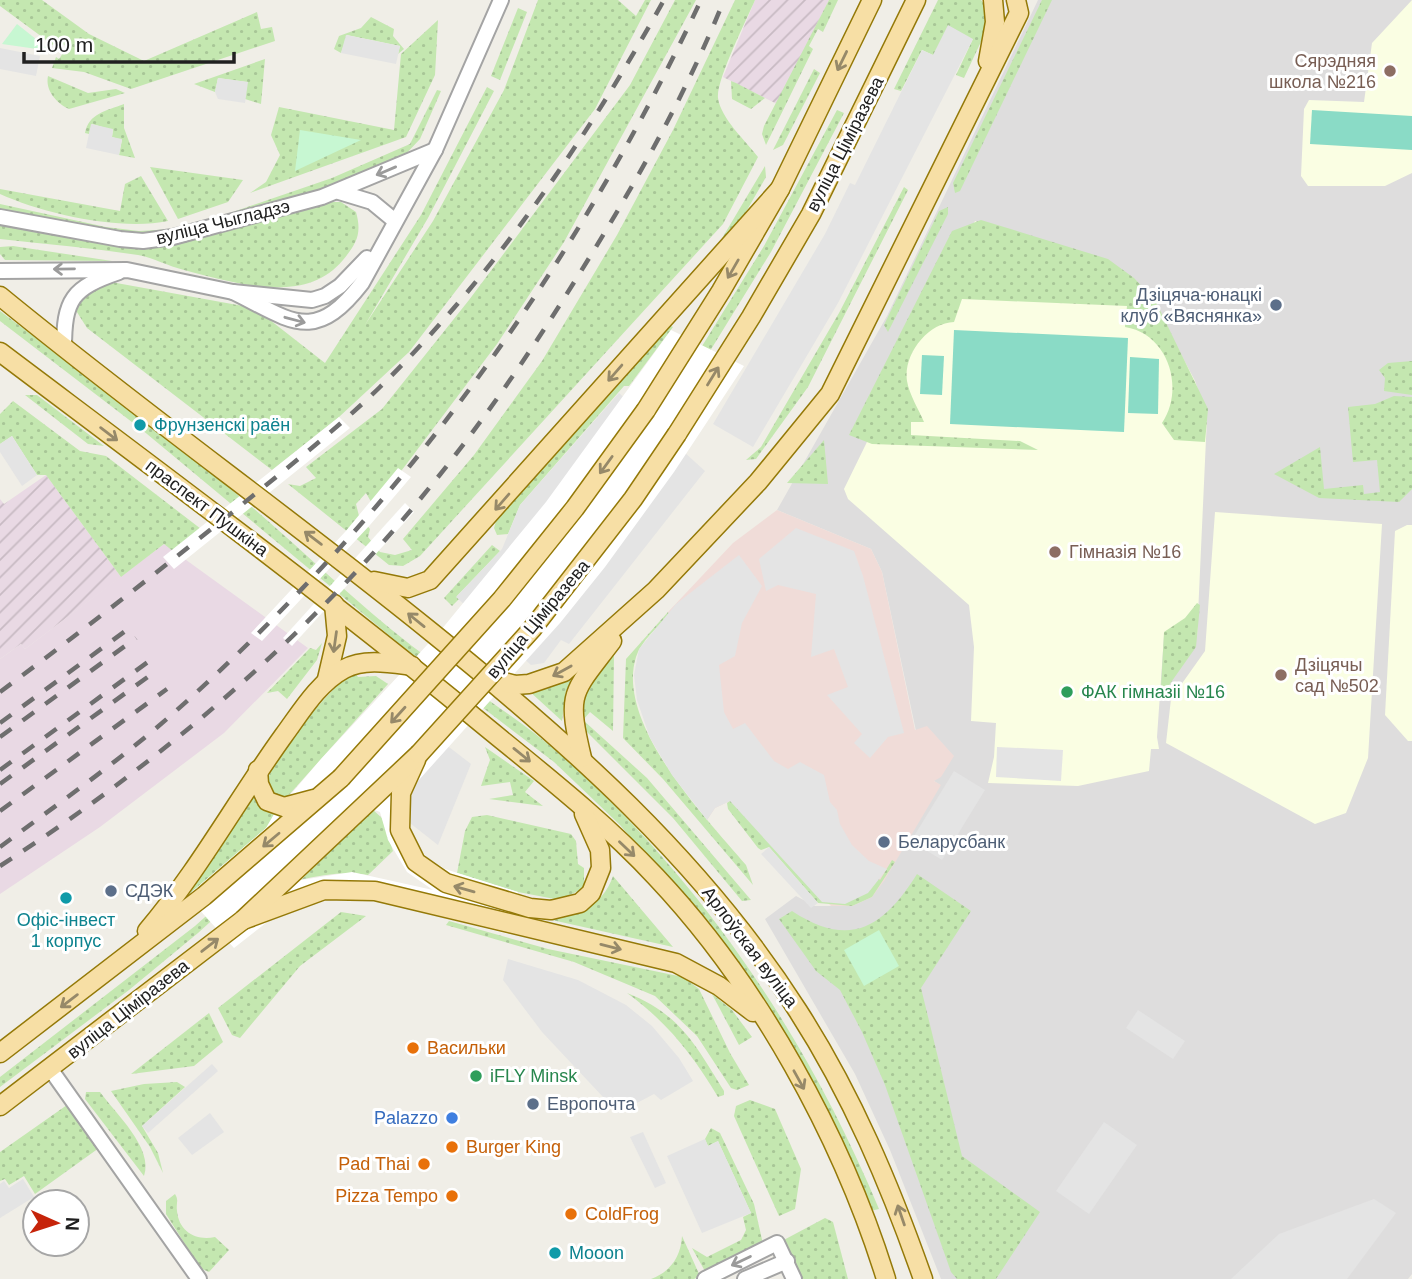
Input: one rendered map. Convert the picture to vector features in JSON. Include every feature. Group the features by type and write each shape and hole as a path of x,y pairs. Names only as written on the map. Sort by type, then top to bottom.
{"main road":[{"path":"0,1053 123,959 324,796 502,599 575,508 646,410 780,189 872,0"},
{"name":"вуліца Ціміразева","path":"0,1106 51,1070 243,919 361,805 419,754 532,629 633,499 751,317 811,214 916,0"},
{"path":"985,78 995,22 993,0"},
{"path":"489,678 515,685 529,684 564,673 634,613 758,482 830,394 1020,4"},
{"path":"0,296 367,580 408,588 430,580 480,529 780,189"},
{"name":"праспект Пушкіна","path":"0,352 334,604 468,713"},
{"name":"Арлоўская вуліца","path":"367,580 489,678 582,758 697,875 798,1010 869,1138 895,1197 923,1279"},
{"path":"327,679 337,636 334,604"},
{"path":"582,758 572,717 576,689 634,613"},
{"path":"123,959 178,894 258,770 327,679 346,667 363,662 412,666"},
{"name":"Арлоўская вуліца","path":"468,713 578,801 657,879 733,974 765,1021 852,1182 886,1278"},
{"path":"419,754 401,793 398,814 400,830 410,855 425,870 446,883 530,908 551,910 570,907 591,892 597,879 601,868 600,849 578,801"},
{"path":"258,770 262,794 276,805 299,805 324,796"},
{"path":"243,919 324,890 375,891 676,963 719,986 765,1021"}],"street":[{"path":"233,292 302,324 325,318 350,299 362,283 435,150 502,0"},
{"name":"вуліца Чыгладзэ","path":"0,217 143,241 193,232 337,191 435,150"},
{"path":"337,191 372,202 395,221"},
{"path":"0,271 127,270 233,292 294,300 325,296 357,272 395,221"},
{"path":"64,348 66,310 77,292 96,280 127,270"},
{"path":"51,1070 199,1279"},
{"path":"705,1279 777,1243 788,1261 794,1279"},
{"path":"745,1279 788,1261"}],"shaded area":[{"path":"755,0 829,0 777,104 723,77"},
{"path":"1038,0 1412,0 1412,1274 1408,1279 941,1279 890,1150 855,1074 765,919 796,896 815,906 852,906 872,897 940,785 934,781 916,731 882,572 871,549 777,510 887,316"},
{"name":"Сярэдняя школа №216","path":"1412,0 1412,173 1385,186 1308,186 1301,176 1304,109 1309,100 1364,102 1372,43"},
{"path":"948,25 973,39 838,303 753,447 713,424 825,234 850,183 855,185 922,50 933,55"},
{"path":"346,35 400,46 396,64 341,53"},
{"path":"0,48 40,56 36,76 0,69"},
{"path":"218,78 248,82 245,103 218,99 215,92"},
{"path":"91,124 113,129 112,137 122,139 119,155 86,148"},
{"name":"Гімназія №16","path":"975,221 1153,301 1195,381 1207,417 1197,637 1164,636 1157,737 1159,749 1151,749 1149,771 1078,786 988,783 994,757 996,723 971,721 974,647 969,605 848,499 844,489"},
{"path":"619,393 705,471 569,644 561,640 544,663 531,665 456,597 502,549 520,505"},
{"path":"12,436 37,475 22,486 0,452 0,444"},
{"path":"46,475 121,577 25,649 21,644 0,659 0,499 4,504"},
{"path":"777,510 871,549 882,572 915,730 927,726 954,756 941,777 934,781 941,785 884,881 872,897 852,906 831,906 730,801 715,808 707,820 668,612 733,543"},
{"name":"Дзіцячы сад №502","path":"1215,512 1382,524 1368,758 1346,813 1315,824 1166,743 1171,699 1205,651"},
{"path":"1412,525 1412,741 1408,741 1385,715 1395,531"},
{"path":"796,528 854,551 863,576 904,733 888,737 870,758 854,743 862,734 827,695 848,687 834,649 811,657 816,594 778,585 766,591 759,559"},
{"path":"164,544 308,648 224,733 100,827 0,894 0,659 21,644 25,649"},
{"path":"739,555 762,586 742,623 735,656 719,665 724,712 733,729 745,723 774,761 788,769 800,762 824,775 830,802 837,810 840,824 852,845 869,861 887,869 868,893 845,904 822,902 730,801 715,808 707,820 672,775 650,738 637,700 634,675 639,649 676,604"},
{"path":"384,697 471,764 438,845 327,758"},
{"path":"997,747 1063,750 1061,781 996,777"},
{"path":"954,771 985,790 942,860 911,841"},
{"path":"769,847 818,903 811,908 761,854"},
{"path":"508,959 578,980 626,1005 652,1026 679,1058 693,1081 661,1100 654,1094 618,1113 542,1032 503,980"},
{"path":"1138,1010 1185,1041 1173,1059 1126,1028"},
{"path":"212,1064 218,1071 148,1133 142,1126"},
{"path":"210,1113 224,1132 192,1155 178,1138"},
{"path":"1104,1122 1137,1145 1089,1214 1056,1191"},
{"path":"643,1132 666,1183 655,1188 630,1137"},
{"path":"705,1139 708,1146 718,1141 751,1213 702,1233 667,1156"},
{"path":"23,1179 28,1188 21,1188 21,1205 0,1218 0,1184 4,1181 9,1188"},
{"path":"1374,1199 1396,1213 1347,1279 1231,1279 1279,1234"}],"green space":[{"path":"0,0 42,0 89,34 144,61 257,12 261,29 272,27 275,41 131,89 84,72 52,68 56,57 59,59 67,47 57,40 53,45 0,6"},
{"path":"538,0 618,0 636,16 645,0 651,0 595,109 409,352 339,417 272,470 87,328 75,309 86,292 111,282 243,306 261,313 325,363 421,215 487,87 494,91 428,218 365,325 433,221 504,90"},
{"path":"675,0 696,0 564,242 497,344 374,507 366,493 356,504 359,516 370,529 368,537 380,552 395,555 412,550 403,539 474,455 542,361 617,235 673,130 735,0 755,0 727,64 718,98 729,122 758,157 723,224 420,556 403,566 389,565 288,484 300,486 316,478 306,467 382,409 469,300 630,85"},
{"path":"829,0 838,0 823,32 818,29 809,46 813,49 766,145 762,134 764,126"},
{"path":"938,0 981,0 985,5 986,31 964,78 956,75 973,39 933,55 922,50 901,91 894,89"},
{"path":"1042,0 1052,0 960,191 955,193 953,183"},
{"path":"518,8 527,12 500,80 491,76"},
{"path":"371,17 394,29 393,36 404,49 398,54 400,46 347,35 341,53 334,49 339,36 361,28"},
{"path":"438,20 435,75 406,137 250,193 266,182 280,155 271,135 279,107 394,130 401,54"},
{"path":"17,24 51,51 2,44"},
{"path":"265,59 261,104 245,99 247,82 218,78 215,92 194,84"},
{"path":"814,69 820,73 783,145 773,150"},
{"path":"48,76 88,93 116,89 125,93 69,109 52,96"},
{"path":"731,81 765,98 751,109 732,99"},
{"path":"437,90 441,91 420,139 404,156 308,197 197,229 140,236 0,209 0,204 106,227 139,231 195,225 332,178 410,144"},
{"path":"124,104 124,128 135,158 119,155 122,140 112,137 113,130 92,124 89,134 85,133 94,117"},
{"path":"837,110 844,113 771,252 694,377 686,372 764,246"},
{"path":"1312,110 1412,116 1412,150 1310,144"},
{"path":"300,130 361,140 295,171"},
{"path":"765,166 766,177 739,224 426,575 423,572 718,245"},
{"path":"150,167 243,180 228,202 178,219"},
{"path":"141,176 168,221 128,224 83,219 38,208 0,194 0,189 120,211 125,184"},
{"path":"904,187 908,190 808,387 756,459 746,460 761,447 839,313"},
{"path":"341,202 356,212 358,232 355,243 343,260 327,274 309,283 289,287 247,285 138,255 0,239 0,221 121,245"},
{"path":"948,207 948,214 888,332 884,325 939,211"},
{"path":"981,220 1108,259 1134,278 1155,300 1208,409 1205,442 1174,440 1162,423 1172,395 1169,365 1153,340 1125,327 1127,306 962,299 954,322 935,328 927,334 913,351 909,361 908,386 924,422 911,422 911,435 1020,441 1038,450 872,444 849,435 952,231"},
{"path":"13,246 112,261 5,260 0,254 0,247"},
{"path":"0,311 205,468 389,628 544,741 613,804 705,908 746,964 819,1083 851,1145 879,1209 870,1211 703,922 620,825 554,762 402,646 141,429 0,321"},
{"path":"673,327 629,386 624,386 520,505 508,534 497,535 494,528 496,521 656,338"},
{"path":"954,330 1128,338 1124,432 950,424"},
{"path":"922,355 944,356 942,395 920,394"},
{"path":"1130,357 1159,359 1158,414 1128,413"},
{"path":"1412,361 1412,395 1384,391 1385,378 1379,370 1388,363"},
{"path":"25,395 37,395 104,446 88,444"},
{"path":"1394,396 1412,397 1412,489 1399,502 1319,498 1274,474 1320,447 1324,489 1363,485 1364,494 1380,492 1377,460 1353,462 1348,407 1375,404"},
{"path":"13,401 80,451 106,456 201,529 174,552 164,544 121,577 46,475 37,475 12,436 0,444 0,414"},
{"path":"824,440 828,484 787,483"},
{"path":"492,545 500,551 457,596 459,599 452,606 444,598"},
{"path":"1197,603 1200,605 1196,647 1167,688 1161,687 1164,632 1185,618"},
{"path":"668,612 669,615 646,640 636,657 633,683 639,711 651,740 668,768 746,865 753,885 663,779 623,738 626,659"},
{"path":"322,643 317,660 287,699 278,691 267,693 310,648 316,650"},
{"path":"614,655 613,731 590,712 583,720 647,778 751,900 742,901 673,818 582,727 581,692"},
{"path":"582,667 566,691 562,721 528,690"},
{"path":"354,671 358,677 376,676 388,684 288,796 283,799 272,795 267,783 279,757 318,706"},
{"path":"485,747 534,781 525,792 543,806 489,799 513,795 510,782 481,786 490,760"},
{"path":"251,793 263,807 280,816 187,896"},
{"path":"732,799 880,880 892,860 895,862 872,897 852,906 818,903 769,847 761,850 758,848 728,809 727,803"},
{"path":"372,809 382,818 393,851 368,875 325,875 300,880"},
{"path":"487,815 571,834 576,841 578,864 584,868 584,888 560,900 518,892 457,873 465,831 472,817"},
{"path":"317,817 322,820 198,933 129,990 0,1087 0,1077 195,926"},
{"path":"917,874 971,911 921,988 962,1156 1040,1212 996,1279 957,1279 951,1272 885,1085 862,1032 840,990 816,971 779,919 792,911 831,929 864,927 891,908"},
{"path":"613,876 673,947 543,918 565,916 586,909 602,896"},
{"path":"341,912 366,916 300,966 240,1038 232,1035 218,1008"},
{"path":"449,921 548,949 683,977 699,989 749,1085 737,1090 731,1088 697,1036 655,996 574,962 446,925"},
{"path":"879,930 899,966 864,986 844,950"},
{"path":"627,993 660,1011 684,1032 704,1059 724,1095 718,1097 678,1040"},
{"path":"712,994 732,1010 752,1037 739,1045"},
{"path":"209,1013 223,1042 194,1066 131,1074"},
{"path":"177,1082 185,1087 142,1126 158,1153 163,1173 150,1147 111,1091 144,1084"},
{"path":"86,1092 100,1092 131,1131 143,1154 146,1165 144,1176 85,1099"},
{"path":"750,1100 775,1109 801,1169 795,1209 779,1216 734,1116 736,1106"},
{"path":"67,1105 99,1148 43,1188 31,1188 24,1176 9,1185 5,1179 0,1181 0,1152"},
{"path":"711,1128 720,1133 754,1204 763,1244 706,1273 692,1248 707,1257 741,1240 746,1230 743,1217 751,1213 718,1141 708,1146 705,1139"},
{"path":"175,1194 178,1218 185,1230 201,1238 215,1237 229,1250 209,1272 200,1268 166,1214 166,1201"},
{"path":"825,1218 833,1222 848,1279 791,1279 780,1242"},
{"path":"682,1236 700,1276 694,1279 651,1279 673,1263"}],"pier":[{"path":"671,330 744,366 674,472 605,567 560,623 418,781 409,799 406,825 416,846 428,858 445,869 518,892 508,934 381,902 345,897 307,902 280,912 234,948 187,896 266,828 274,814 321,759 441,630 546,502","holes":["372,809 380,812 388,840 407,872 433,890 352,872 301,880"]},
{"path":"339,417 350,428 174,569 163,557"},
{"path":"398,468 411,477 370,525 262,641 251,633 345,532"},
{"path":"405,503 414,512 292,646 283,638"}],"railway":[{"path":"0,692 150,577 311,448 363,403 422,344 462,299 536,204 603,104 664,0"},
{"path":"0,847 112,763 177,710 258,634 335,553 407,469 475,382 538,291 597,197 651,100 701,0"},
{"path":"0,866 118,784 230,693 335,594 384,542 430,487 516,371 612,220 680,96 724,0"},
{"path":"0,723 128,629"},
{"path":"0,737 136,638"},
{"path":"0,770 152,659"},
{"path":"0,784 156,671"},
{"path":"0,811 167,689"}],"place":[{"name":"Сярэдняя школа №216","path":"1390,71"},
{"name":"Дзіцяча-юнацкі клуб «Вяснянка»","path":"1276,305"},
{"name":"Фрунзенскі раён","path":"140,425"},
{"name":"Гімназія №16","path":"1055,552"},
{"name":"Дзіцячы сад №502","path":"1281,675"},
{"name":"ФАК гімназіі №16","path":"1067,692"},
{"name":"Беларусбанк","path":"884,842"},
{"name":"СДЭК","path":"111,891"},
{"name":"Офіс-інвест 1 корпус","path":"66,898"},
{"name":"Васильки","path":"413,1048"},
{"name":"iFLY Minsk","path":"476,1076"},
{"name":"Европочта","path":"533,1104"},
{"name":"Palazzo","path":"452,1118"},
{"name":"Burger King","path":"452,1147"},
{"name":"Pad Thai","path":"424,1164"},
{"name":"Pizza Tempo","path":"452,1196"},
{"name":"ColdFrog","path":"571,1214"},
{"name":"Mooon","path":"555,1253"}]}
